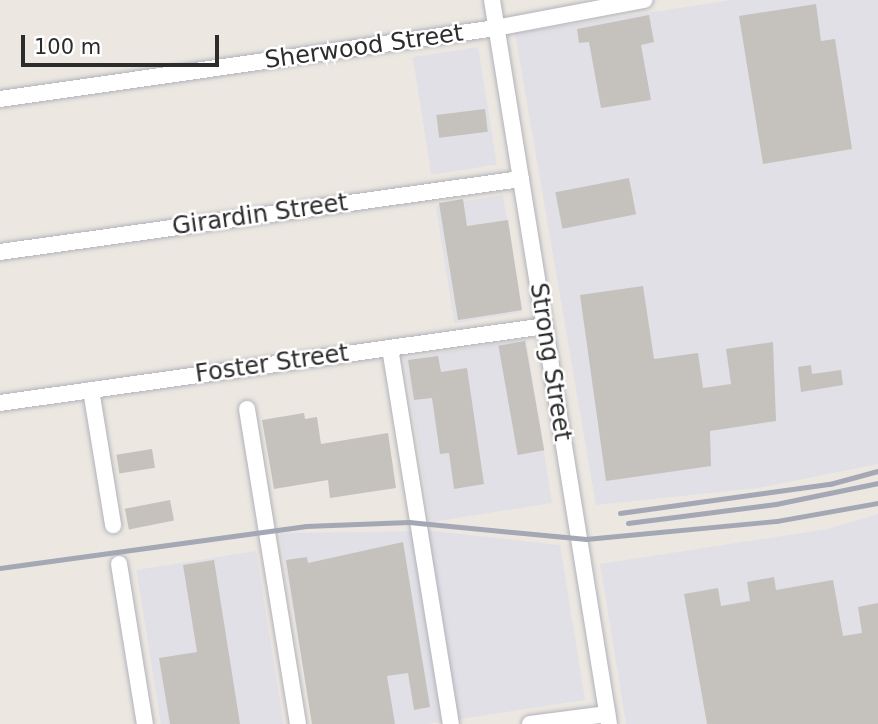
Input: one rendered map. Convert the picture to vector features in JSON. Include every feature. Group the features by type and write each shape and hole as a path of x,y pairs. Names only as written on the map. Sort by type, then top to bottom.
{"street":[{"name":"Strong Street","path":"492,0 608,719"},
{"name":"Sherwood Street","path":"0,99 496,28 644,0"},
{"name":"Girardin Street","path":"0,252 521,179"},
{"name":"Foster Street","path":"0,402 545,326"},
{"path":"390,348 451,724"},
{"path":"91,390 113,525"},
{"path":"247,409 298,724"},
{"path":"118,564 145,724"},
{"path":"530,724 608,719"}],"shaded area":[{"path":"732,0 878,0 878,464 758,488 596,505 515,33"},
{"path":"478,47 497,165 431,175 413,57"},
{"path":"503,195 522,313 454,323 436,206"},
{"path":"526,339 552,503 430,522 405,358"},
{"path":"878,514 878,724 626,724 600,564 828,529"},
{"path":"435,531 560,545 585,700 427,724 312,724 280,533"},
{"path":"256,551 283,724 161,724 136,570"}],"building":[{"path":"816,4 821,41 835,39 852,149 763,164 739,16"},
{"path":"649,15 654,42 641,45 651,100 601,108 589,42 579,43 577,29"},
{"path":"485,109 488,132 439,138 436,115"},
{"path":"629,178 636,214 562,229 555,192"},
{"path":"463,199 467,226 508,220 522,310 458,320 439,203"},
{"path":"643,286 654,359 698,353 703,388 731,384 726,349 773,342 776,421 710,431 711,466 606,481 580,295"},
{"path":"525,341 544,450 518,455 498,346"},
{"path":"438,356 441,372 467,368 484,484 454,489 449,453 440,454 432,398 414,400 408,360"},
{"path":"811,365 812,374 841,370 843,385 801,392 798,367"},
{"path":"304,413 305,419 317,417 321,444 388,433 396,488 330,498 328,480 274,489 262,420"},
{"path":"152,449 155,468 119,473 116,455"},
{"path":"170,500 174,521 129,529 125,509"},
{"path":"403,542 430,707 414,710 408,673 387,676 395,724 312,724 286,560 307,557 308,563"},
{"path":"214,560 240,724 170,724 159,658 197,652 183,565"},
{"path":"774,577 776,590 833,580 843,636 862,633 858,607 878,603 878,724 707,724 684,594 718,588 721,606 750,601 747,582"}],"railway":[{"path":"620,513 830,484 878,471"},
{"path":"628,523 776,504 878,483"},
{"path":"0,568 306,526 409,522 586,539 777,521 878,503"}]}
